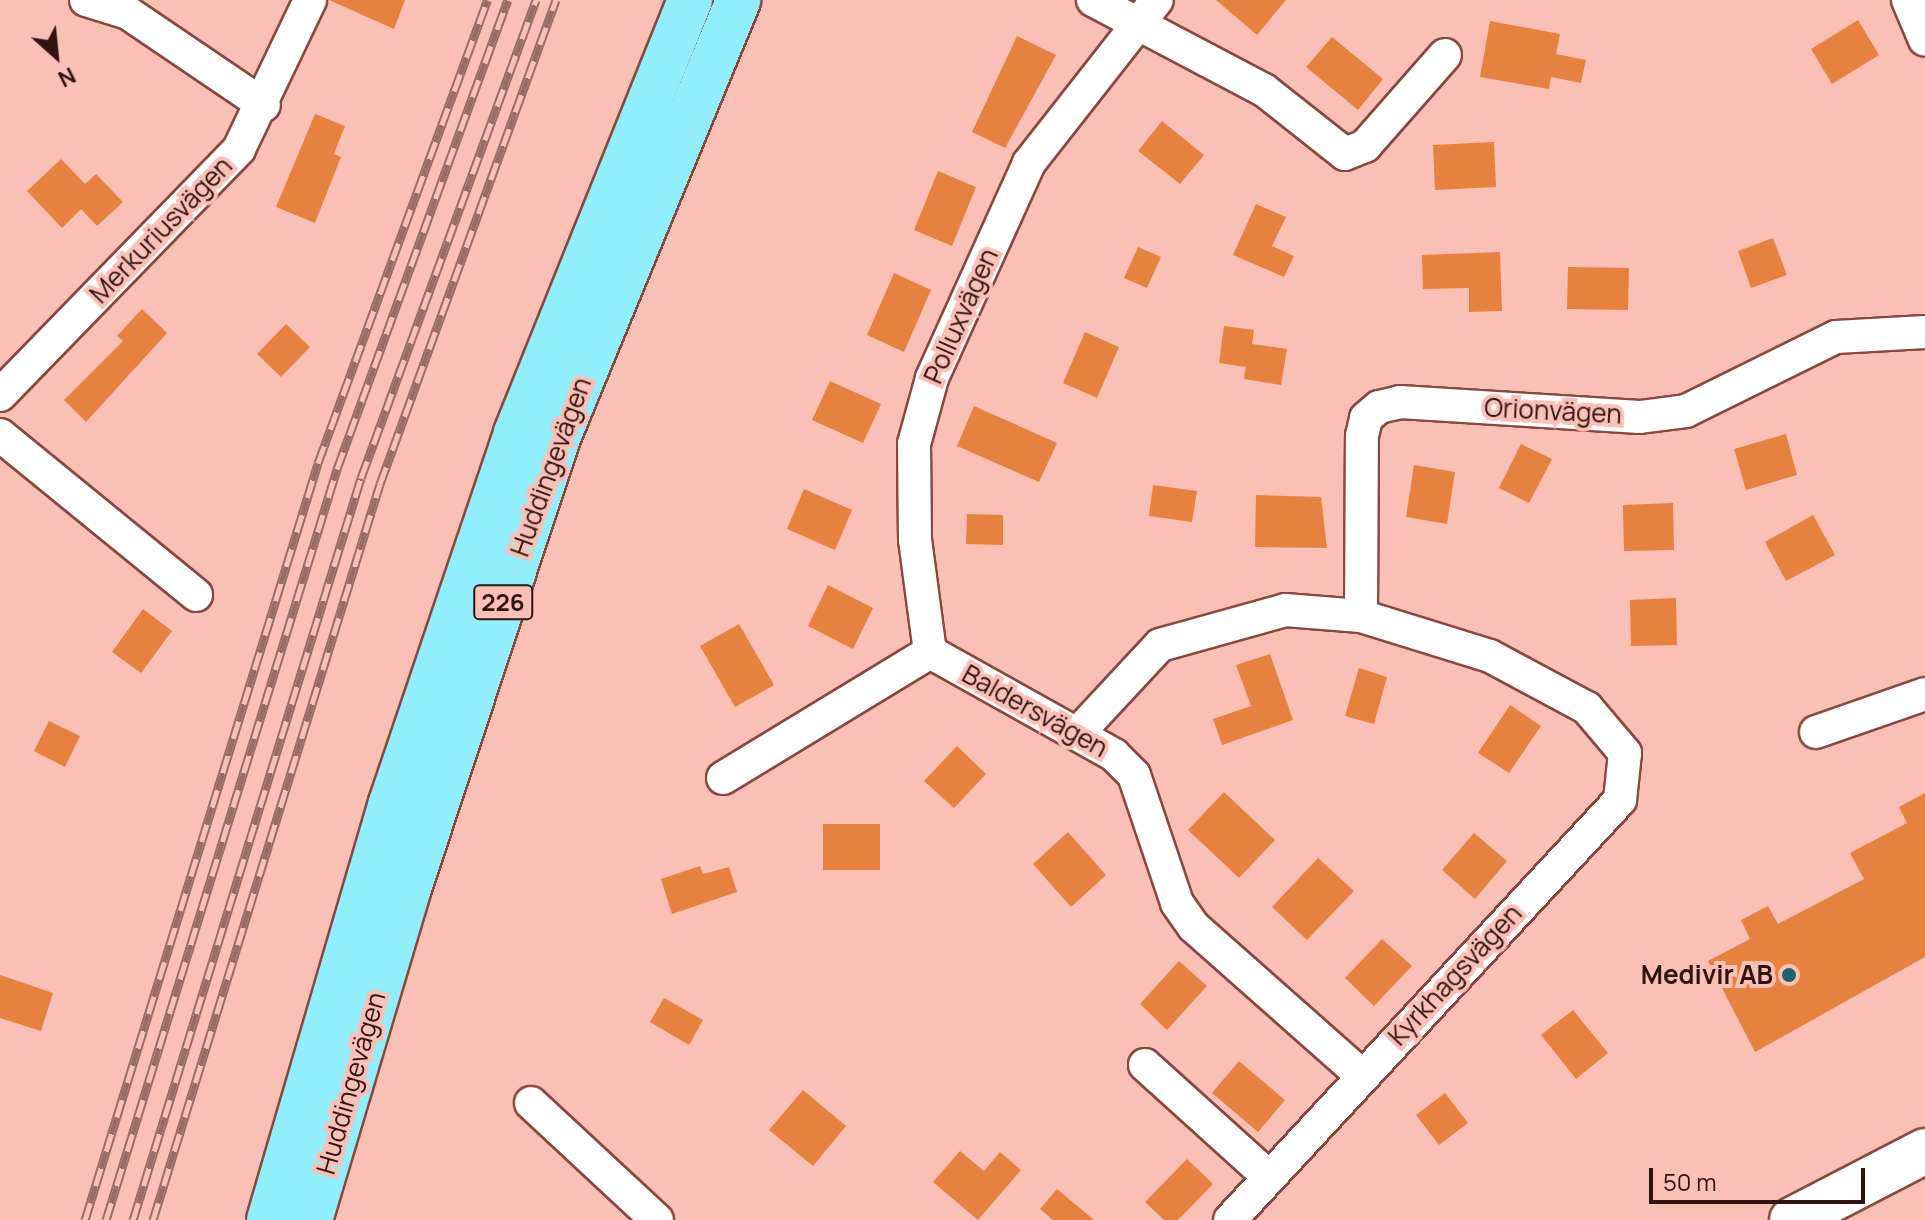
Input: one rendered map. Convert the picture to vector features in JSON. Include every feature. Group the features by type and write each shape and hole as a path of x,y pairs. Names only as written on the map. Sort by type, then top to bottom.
{"main road":[{"name":"Huddingevägen","path":"269,1220 391,803 516,433 690,0"},
{"name":"Huddingevägen","path":"310,1220 409,888 557,440 738,0"},
{"path":"1792,1220 1925,1151"}],"street":[{"path":"86,0 127,7 264,105"},
{"name":"Merkuriusvägen","path":"0,395 200,194 264,105 310,0"},
{"path":"1093,0 1148,11 1264,90 1345,154 1365,146 1445,55"},
{"path":"1908,0 1925,40"},
{"name":"Polluxvägen","path":"930,652 915,540 914,444 924,403 1029,163 1148,11"},
{"name":"Orionvägen","path":"1361,616 1362,436 1366,418 1379,407 1640,417 1686,411 1836,337 1925,332"},
{"path":"0,435 196,595"},
{"path":"1080,731 1160,645 1183,633 1285,610 1361,616"},
{"name":"Kyrkhagsvägen","path":"1230,1220 1361,1075 1620,800 1627,767 1608,725 1538,678 1451,641 1361,616"},
{"path":"723,778 930,652"},
{"name":"Baldersvägen","path":"930,652 1029,711 1080,731 1134,775 1177,903 1194,927 1361,1075"},
{"path":"1816,732 1925,694"},
{"path":"1145,1065 1269,1177"},
{"path":"531,1103 657,1220"}],"building":[{"path":"329,0 405,0 394,29"},
{"path":"1216,0 1286,0 1257,35"},
{"path":"1858,20 1879,55 1832,84 1811,49"},
{"path":"1490,21 1560,34 1556,54 1586,60 1581,83 1551,77 1549,89 1480,77"},
{"path":"1017,36 1056,55 1005,148 972,132"},
{"path":"1332,37 1383,79 1358,110 1306,67"},
{"path":"315,114 345,126 334,154 341,157 315,223 276,207"},
{"path":"1162,121 1204,155 1180,184 1138,151"},
{"path":"1494,142 1496,187 1435,190 1433,145"},
{"path":"61,159 85,184 96,174 123,202 97,226 81,209 62,228 27,191"},
{"path":"938,171 976,187 952,246 914,230"},
{"path":"1256,204 1286,217 1272,246 1294,256 1284,277 1233,255"},
{"path":"1773,238 1787,275 1751,288 1738,251"},
{"path":"1138,247 1161,257 1147,288 1124,278"},
{"path":"1500,252 1502,311 1469,312 1469,288 1423,289 1422,255"},
{"path":"1568,267 1629,268 1628,310 1567,309"},
{"path":"894,273 931,290 904,352 867,335"},
{"path":"142,309 167,333 86,422 64,400 123,341 117,336"},
{"path":"286,324 310,347 281,377 257,354"},
{"path":"1224,326 1254,330 1252,344 1287,349 1281,385 1244,379 1246,367 1219,363"},
{"path":"1085,332 1119,347 1097,398 1063,383"},
{"path":"830,381 881,404 863,443 812,420"},
{"path":"974,406 1057,443 1039,482 957,446"},
{"path":"1786,434 1797,475 1746,490 1734,449"},
{"path":"1521,444 1552,459 1529,503 1499,488"},
{"path":"1414,465 1455,472 1447,524 1406,517"},
{"path":"1153,485 1197,491 1192,522 1149,516"},
{"path":"804,489 852,510 835,550 787,529"},
{"path":"1256,495 1321,497 1327,548 1255,547"},
{"path":"1673,503 1674,550 1624,551 1623,505"},
{"path":"967,514 1003,515 1003,545 966,544"},
{"path":"1813,515 1835,555 1786,581 1765,542"},
{"path":"828,585 873,608 853,649 808,626"},
{"path":"1676,598 1677,645 1631,646 1630,600"},
{"path":"143,609 172,631 141,673 112,652"},
{"path":"739,624 774,685 735,707 700,646"},
{"path":"1270,654 1293,720 1222,745 1213,719 1251,706 1236,665"},
{"path":"1359,668 1387,677 1374,724 1345,716"},
{"path":"1510,705 1541,726 1509,773 1478,753"},
{"path":"49,721 80,736 65,767 34,751"},
{"path":"957,746 986,774 954,808 924,781"},
{"path":"1224,792 1275,840 1239,878 1188,830"},
{"path":"1925,793 1925,957 1755,1052 1708,961 1750,939 1741,920 1768,906 1778,924 1864,879 1850,853 1907,823 1899,807"},
{"path":"823,824 880,824 880,870 823,870"},
{"path":"1068,832 1106,875 1071,907 1033,864"},
{"path":"1474,833 1507,861 1475,899 1442,870"},
{"path":"1318,858 1354,891 1307,940 1272,907"},
{"path":"700,866 703,874 729,867 737,892 672,914 661,879"},
{"path":"1382,939 1412,966 1374,1006 1345,978"},
{"path":"1179,961 1207,986 1167,1030 1140,1004"},
{"path":"0,975 53,993 41,1031 0,1018"},
{"path":"664,998 703,1020 689,1045 650,1022"},
{"path":"1573,1010 1608,1053 1576,1079 1541,1035"},
{"path":"1239,1061 1285,1100 1258,1132 1212,1093"},
{"path":"803,1090 846,1126 813,1166 769,1130"},
{"path":"1445,1093 1468,1123 1439,1145 1416,1115"},
{"path":"960,1151 984,1171 1000,1152 1021,1170 978,1220 933,1182"},
{"path":"1187,1159 1213,1184 1178,1220 1164,1220 1145,1202"},
{"path":"1057,1189 1094,1220 1053,1220 1040,1209"}],"railway":[{"path":"85,1220 318,463 487,0"},
{"path":"106,1220 337,469 508,0"},
{"path":"133,1220 361,478 536,0"},
{"path":"153,1220 380,484 556,0"}],"place":[{"name":"Medivir AB","path":"1789,975"}]}
